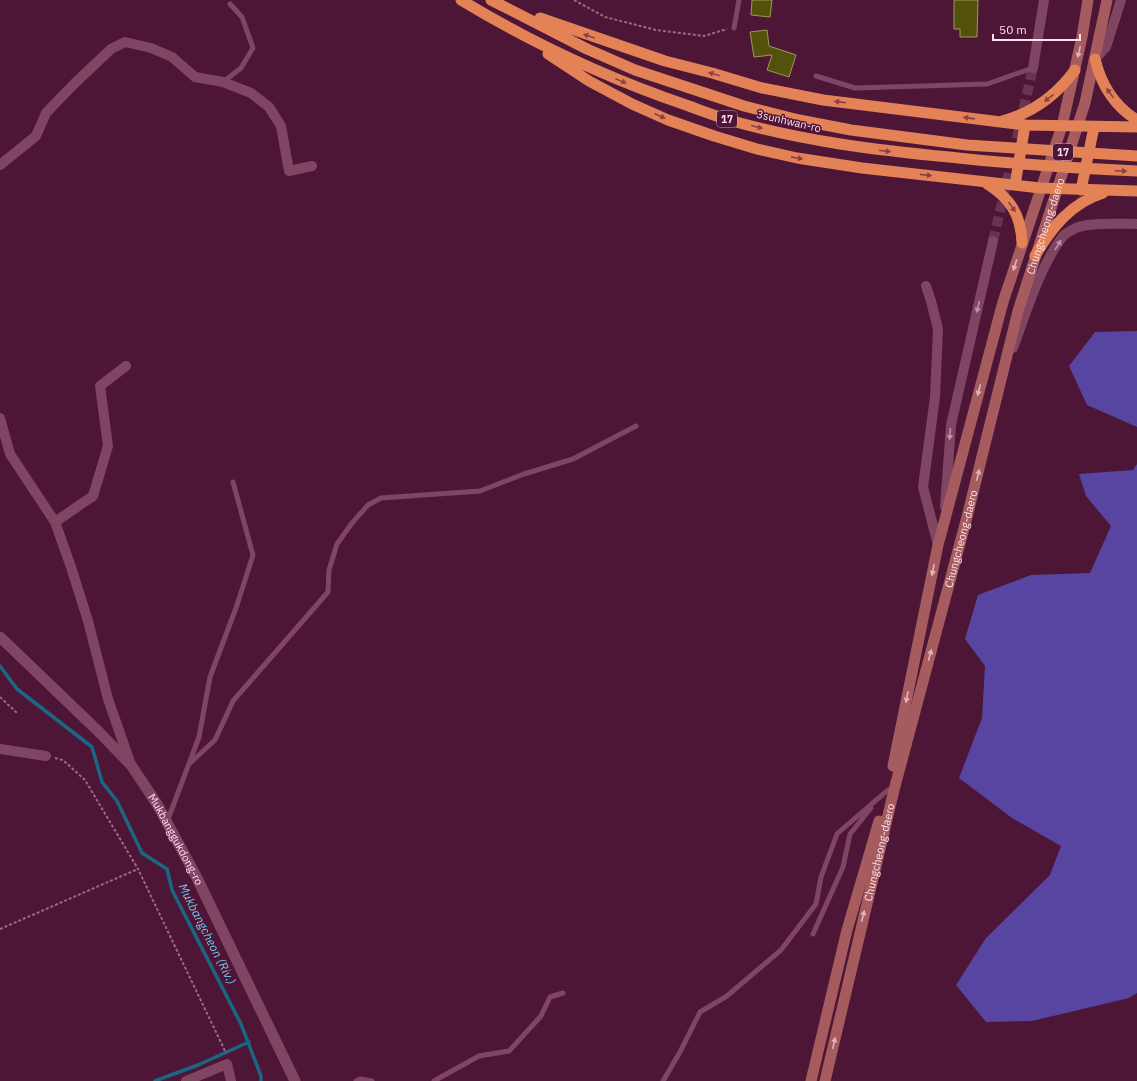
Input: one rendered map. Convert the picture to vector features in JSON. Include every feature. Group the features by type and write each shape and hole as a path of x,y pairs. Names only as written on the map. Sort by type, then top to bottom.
{"highway":[{"name":"3sunhwan-ro","path":"461,0 546,47 608,76 728,120 779,133 839,145 890,151 1014,163 1137,171"},
{"name":"3sunhwan-ro","path":"491,0 573,42 635,70 744,106 799,120 851,130 967,145 1137,156"},
{"path":"495,0 606,42 665,61 762,88 823,100 1025,125 1137,128"},
{"path":"494,19 589,81 620,97 668,120 757,149 797,158 862,168 1057,190 1137,192"},
{"path":"1095,59 1100,77 1108,91 1120,106 1137,120"},
{"path":"997,122 1019,115 1038,106 1057,92 1075,70"},
{"path":"1015,185 1025,125"},
{"path":"1081,190 1094,127"},
{"path":"984,181 998,191 1013,208 1019,220 1022,243"},
{"path":"1035,256 1051,231 1062,218 1089,198 1110,191"}],"main road":[{"name":"Chungcheong-daero","path":"812,1081 847,930 888,790 938,545 1003,302 1062,126 1082,37 1088,0"},
{"name":"Chungcheong-daero","path":"825,1081 892,797 967,517 1018,311 1085,103 1107,0"}],"street":[{"path":"1033,68 1044,0"},
{"path":"1095,59 1106,47 1121,0"},
{"path":"0,165 36,136 46,113 110,48 125,42 151,48 172,57 195,77 224,82 251,93 269,107 281,126 289,171 312,166"},
{"path":"1000,384 1047,262 1064,235 1077,227 1102,224 1137,224"},
{"path":"945,519 951,425 993,242"},
{"path":"926,286 932,301 938,329 935,398 923,487 938,545"},
{"path":"55,522 93,496 108,446 100,386 126,366"},
{"path":"0,418 10,454 55,522 88,621 108,699 131,765"},
{"name":"Mukbanggukdong-ro","path":"0,637 98,731 131,765 157,804 200,884 295,1081"},
{"path":"0,749 46,756"},
{"path":"186,1081 227,1064 231,1081"}],"lane":[{"path":"734,28 739,0"},
{"path":"224,82 241,68 253,48 242,17 230,4"},
{"path":"816,76 855,88 987,84 1033,68"},
{"path":"189,764 215,740 233,701 328,592 329,570 337,544 352,523 368,505 381,498 480,491 524,474 573,459 636,426"},
{"path":"167,823 199,737 210,677 236,608 253,555 233,482"},
{"path":"663,1081 680,1052 700,1012 727,996 781,950 816,904 821,877 837,834 888,790"},
{"path":"813,934 843,867 850,834 878,799"},
{"path":"434,1081 479,1056 509,1051 541,1016 550,997 563,993"},
{"path":"356,1081 360,1079 372,1081"}],"path":[{"path":"574,0 605,17 656,30 704,36 734,28"},
{"path":"0,697 17,713"},
{"path":"46,756 63,760 85,780 138,869 229,1058"},
{"path":"0,929 138,869"}],"shaded area":[{"path":"1137,331 1137,427 1087,405 1069,366 1095,332"},
{"path":"1137,464 1137,993 1129,998 1032,1021 986,1022 956,985 986,938 1050,875 1061,846 1012,818 959,778 982,718 985,666 965,639 978,595 1031,575 1090,573 1111,526 1086,496 1079,474 1133,470"}],"building":[{"path":"752,0 772,0 770,17 751,15"},
{"path":"954,0 978,0 977,37 960,37 960,29 954,29"},
{"path":"767,30 769,46 796,55 789,77 767,70 772,55 754,57 750,32"}],"waterway":[{"name":"Mukbangcheon (Riv.)","path":"0,666 17,689 92,747 102,782 117,801 142,853 167,869 172,890 241,1024 261,1076 261,1081"},
{"path":"155,1081 198,1065 249,1042"}],"tunnel":[{"path":"993,241 1033,68"}]}
